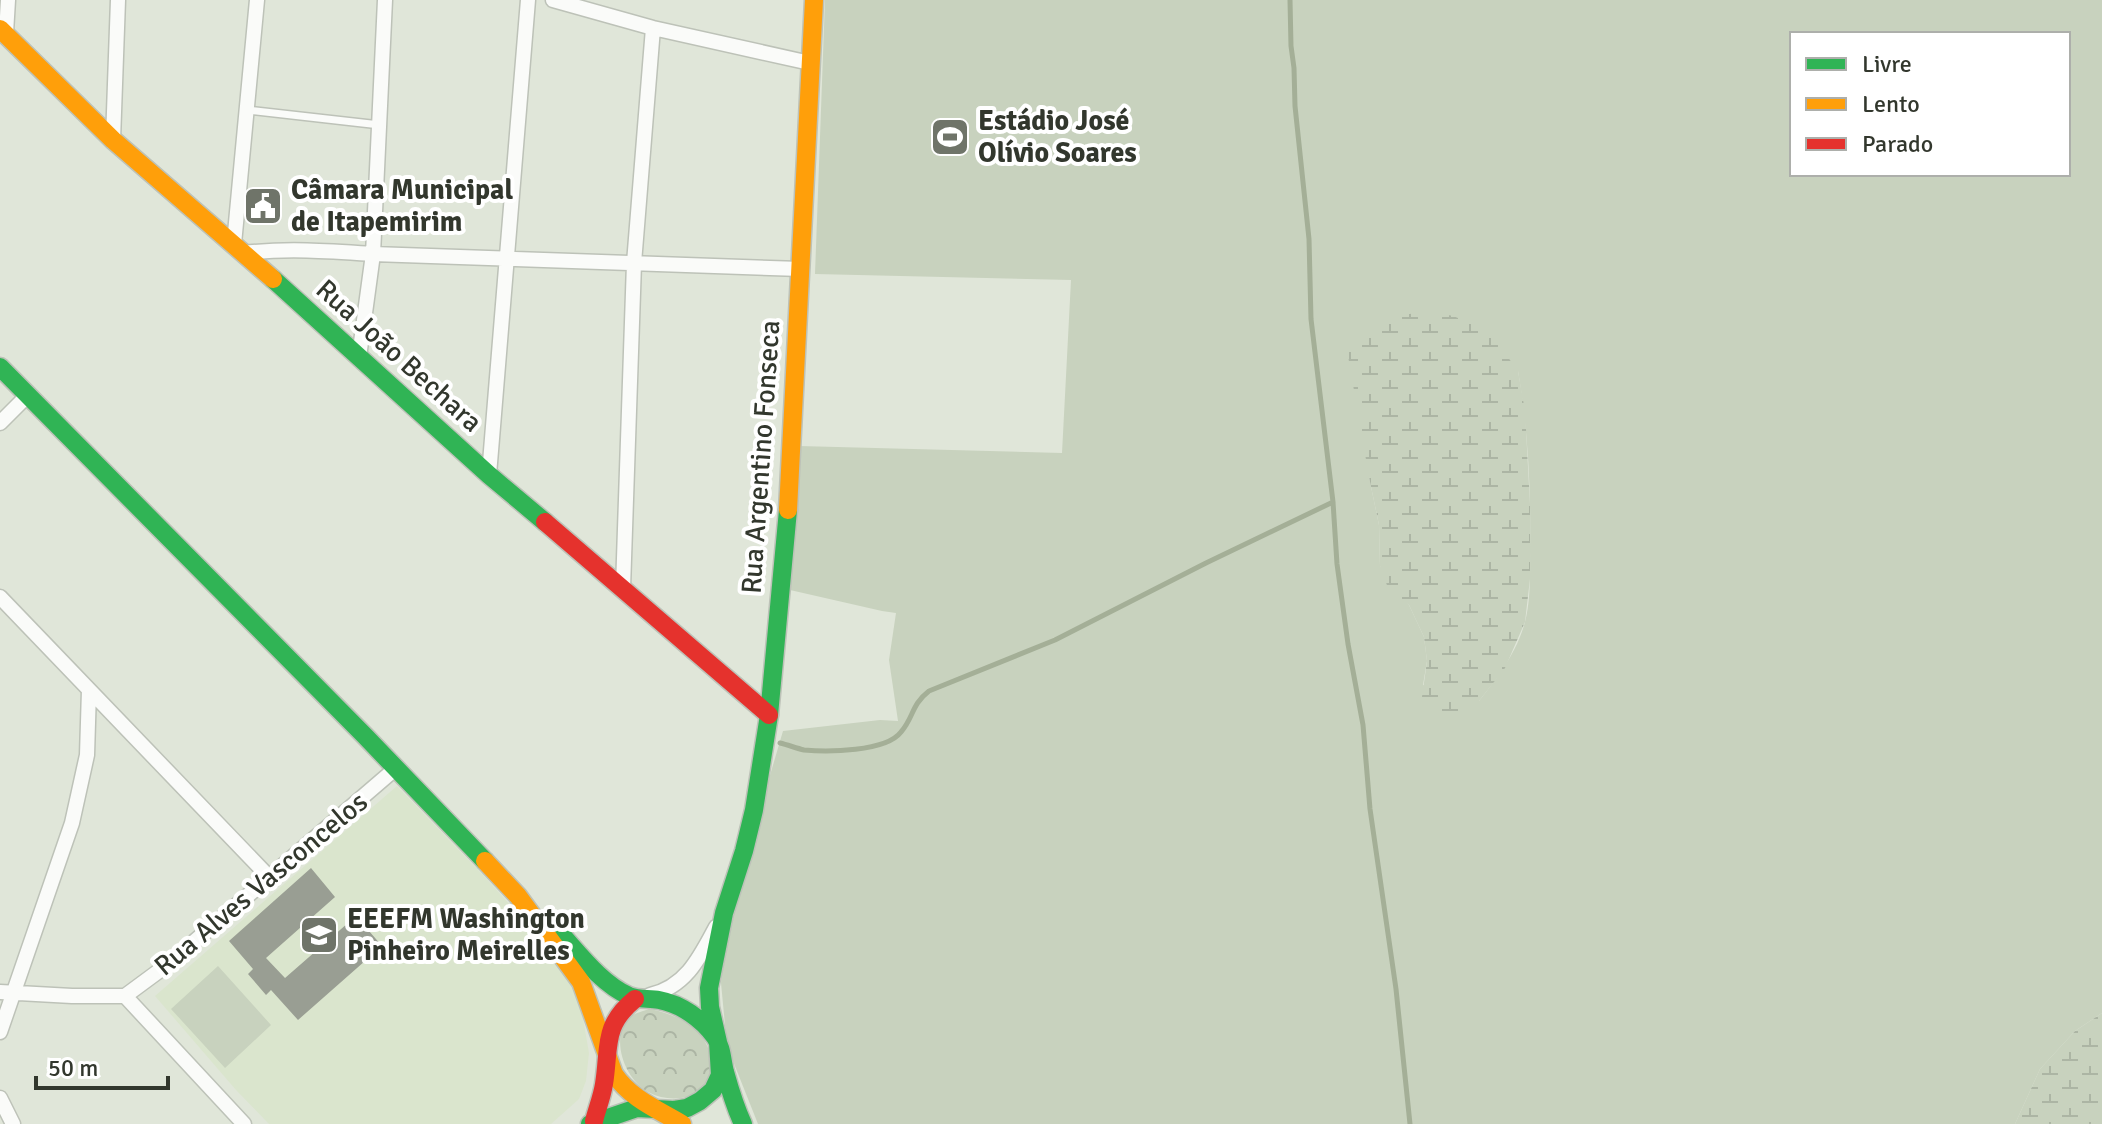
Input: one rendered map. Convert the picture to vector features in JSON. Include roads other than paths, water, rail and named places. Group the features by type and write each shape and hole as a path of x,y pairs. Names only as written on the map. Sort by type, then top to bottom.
{"street":[{"path":"3,31 8,0"},
{"path":"113,140 118,0"},
{"path":"257,0 246,110 238,248 801,269"},
{"path":"359,357 373,254 385,0"},
{"path":"489,475 528,0"},
{"path":"553,0 653,28 810,63"},
{"name":"Rua Argentino Fonseca","path":"718,1042 709,988 724,913 754,810 769,715 788,512 814,0"},
{"path":"623,588 634,263 653,28"},
{"name":"Rua João Bechara","path":"3,31 113,140 238,248 489,475 769,715"},
{"path":"0,367 365,736 518,896 556,928 605,979 635,999 662,1001 685,1009 704,1025 718,1042 732,1097 743,1124"},
{"path":"0,423 28,395"},
{"path":"0,597 270,878"},
{"path":"0,1032 7,992 58,868 75,812 87,755 89,690"},
{"name":"Rua Alves Vasconcelos","path":"125,996 167,965 395,769"},
{"path":"518,896 581,982 619,1083 631,1096 682,1124"},
{"path":"592,1123 603,1090 606,1051 613,1021 621,1009 635,999 668,990 681,981 701,956 724,913"},
{"path":"7,992 125,996 244,1124"},
{"path":"592,1123 628,1110 674,1110 700,1101 713,1090 720,1075 718,1042"},
{"path":"0,1098 13,1124"}],"lane":[{"path":"246,110 380,125"}],"waterway":[{"path":"1290,0 1295,106 1309,239 1311,319 1333,502 1337,564 1363,725 1370,809 1396,989 1410,1124"},
{"path":"780,743 804,750 827,751 883,744 901,732 919,701 929,691 1055,640 1333,502"}],"place":[{"name":"Estádio José Olívio Soares","path":"950,137"},
{"name":"Câmara Municipal de Itapemirim","path":"263,206"},
{"name":"EEEFM Washington Pinheiro Meirelles","path":"319,935"}]}
